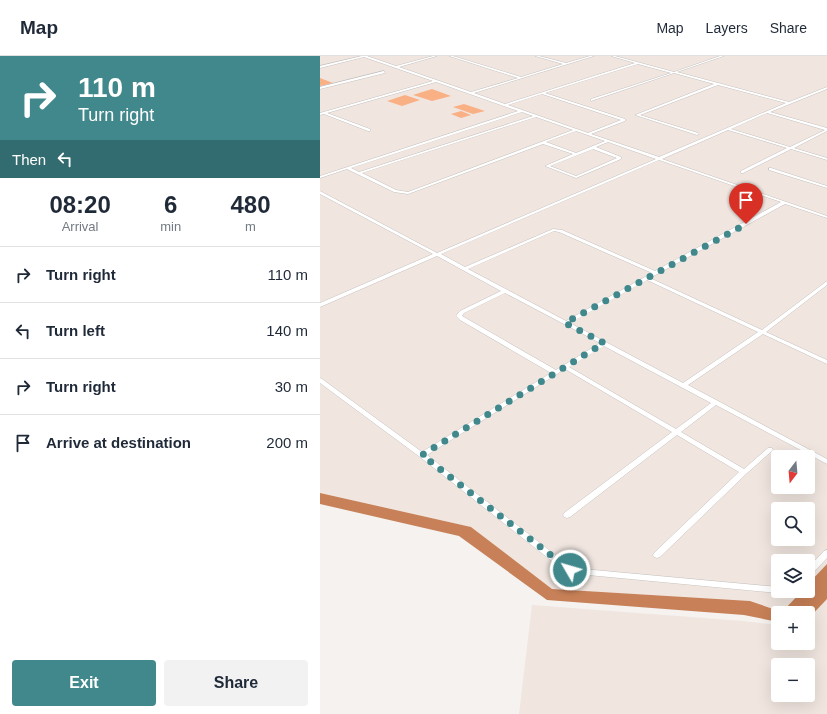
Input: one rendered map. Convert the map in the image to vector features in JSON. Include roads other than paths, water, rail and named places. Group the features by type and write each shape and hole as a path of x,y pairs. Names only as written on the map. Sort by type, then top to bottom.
{"lane":[{"path":"320,67 365,56 827,217"},
{"path":"396,67 436,56"},
{"path":"450,56 521,78"},
{"path":"536,56 565,64"},
{"path":"471,93 593,56"},
{"path":"612,56 788,103"},
{"path":"592,100 723,56"},
{"path":"505,105 638,63"},
{"path":"320,88 384,72"},
{"path":"322,113 436,82"},
{"path":"697,134 637,114 718,84"},
{"path":"320,305 788,103 827,88"},
{"path":"541,93 624,120 588,134"},
{"path":"320,177 521,111"},
{"path":"767,112 827,130"},
{"path":"322,113 369,130"},
{"path":"359,174 536,116"},
{"path":"728,129 827,159"},
{"path":"348,168 395,191 408,193 576,130"},
{"path":"742,172 827,130"},
{"path":"592,148 620,158 576,177 547,166 608,141"},
{"path":"544,143 577,154"},
{"path":"770,170 827,187"},
{"path":"320,192 827,462"},
{"path":"565,323 785,202"},
{"path":"464,269 553,230 560,231 655,273"},
{"path":"646,278 827,362"},
{"path":"683,386 762,332 827,282"},
{"path":"504,291 462,312 459,316 556,373"},
{"path":"422,455 604,343"},
{"path":"565,367 744,472"},
{"path":"320,380 422,455 570,570 771,589"},
{"path":"567,515 715,403"},
{"path":"657,555 744,472 770,450"},
{"path":"815,566 827,553"}]}
